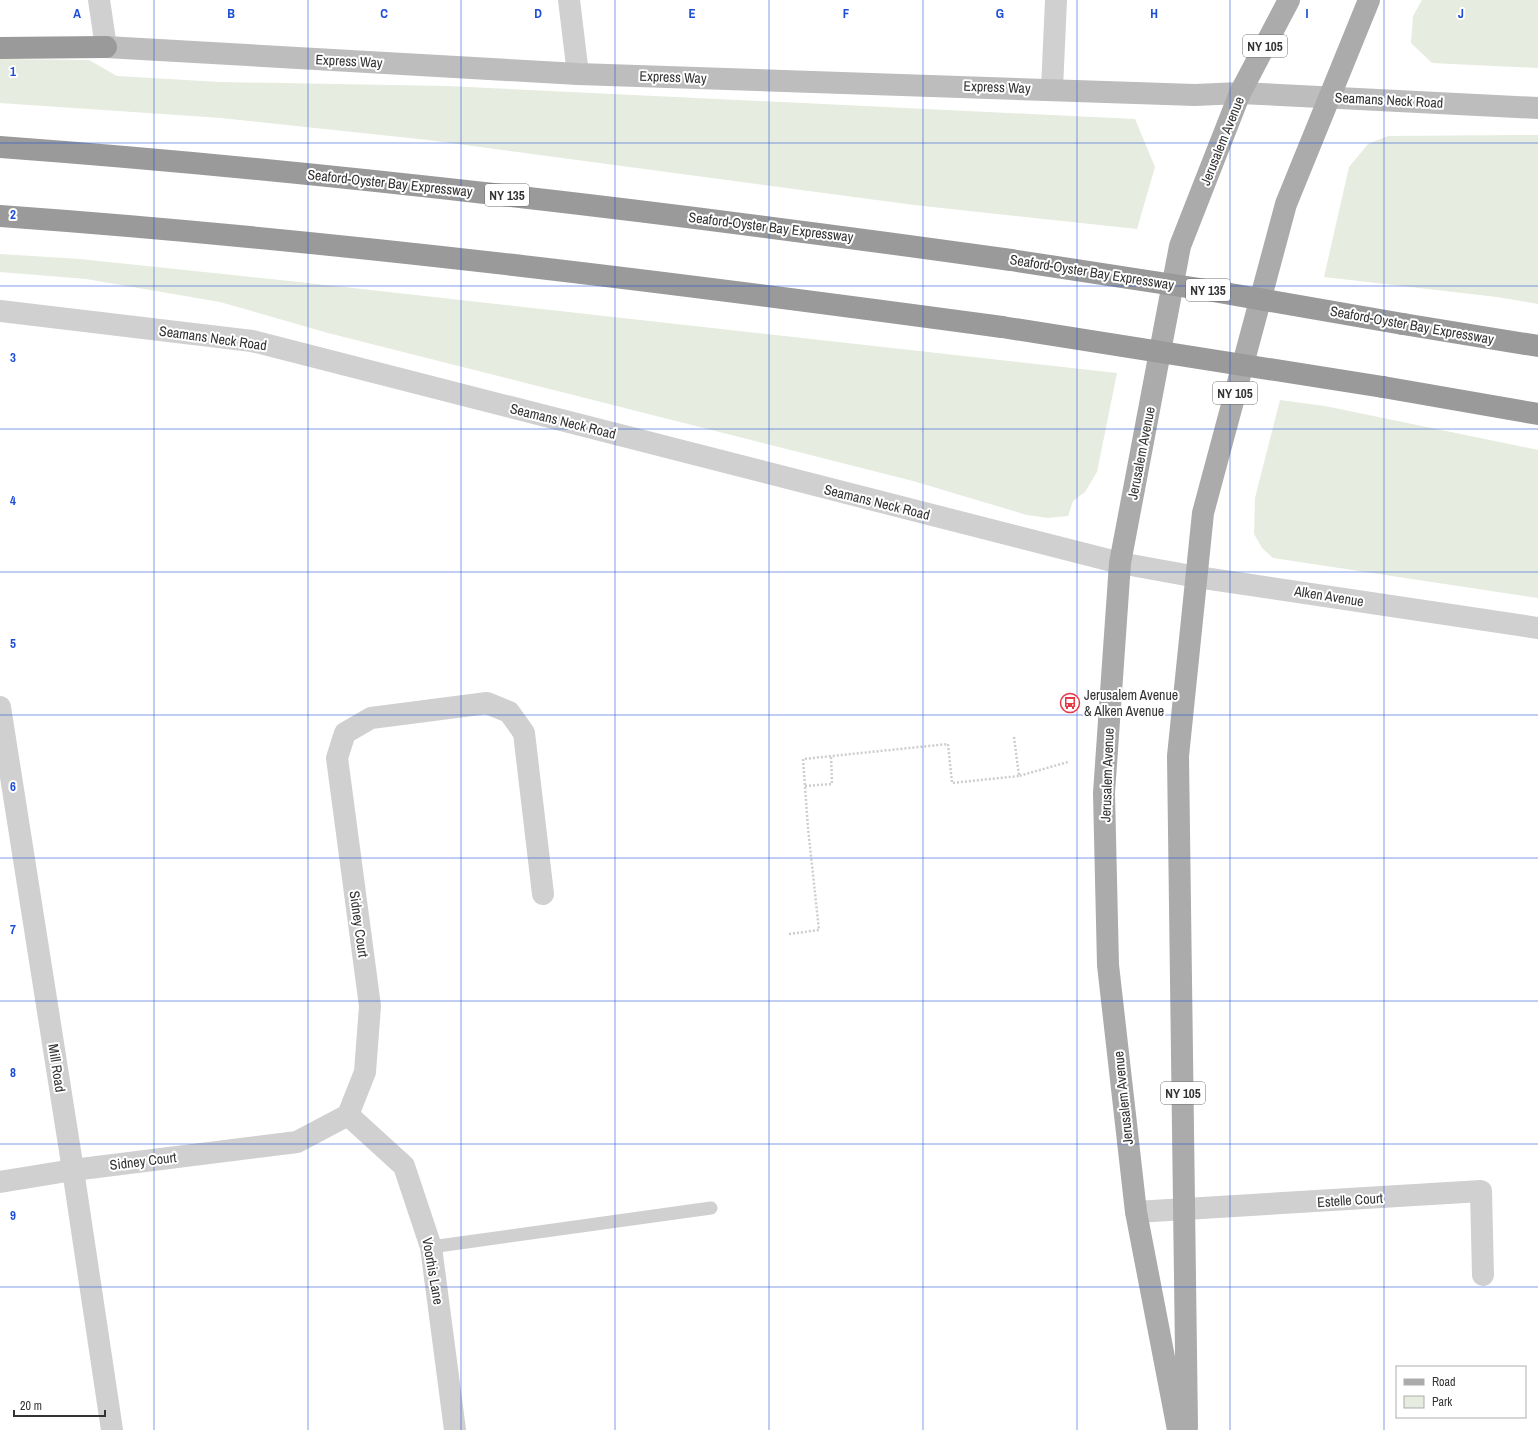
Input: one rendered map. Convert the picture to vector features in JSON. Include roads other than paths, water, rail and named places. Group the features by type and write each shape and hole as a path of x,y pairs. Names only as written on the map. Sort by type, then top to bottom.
{"highway":[{"path":"0,48 106,47"},
{"name":"Seaford-Oyster Bay Expressway","path":"0,147 306,174 561,201 783,228 1011,260 1213,291 1538,346"},
{"path":"0,216 291,242 546,268 775,296 1002,328 1383,387 1538,414"}],"main road":[{"name":"Jerusalem Avenue","path":"1178,1430 1136,1212 1108,957 1104,792 1120,563 1180,246 1240,92 1289,0"},
{"name":"NY 105","path":"1188,1430 1178,756 1203,513 1286,204 1369,0"},
{"name":"Express Way","path":"106,47 578,74 1195,94 1240,92"},
{"name":"Seamans Neck Road","path":"1240,92 1538,108"}],"street":[{"path":"100,0 106,47"},
{"path":"569,0 578,74"},
{"path":"1052,89 1056,0"},
{"name":"Seamans Neck Road","path":"0,311 252,341 1120,563"},
{"name":"Alken Avenue","path":"1120,563 1196,577 1538,628"},
{"name":"Sidney Court","path":"0,1182 73,1170 297,1142 348,1115 365,1072 370,1006 337,758 345,733 371,718 487,703 509,712 524,733 543,894"},
{"name":"Mill Road","path":"0,707 73,1170 112,1430"},
{"name":"Voorhis Lane","path":"348,1115 404,1166 431,1246 456,1430"},
{"name":"Estelle Court","path":"1136,1212 1481,1191 1483,1275"}],"lane":[{"path":"431,1246 711,1208"}],"place":[{"name":"Jerusalem Avenue & Alken Avenue","path":"1070,703"}]}
